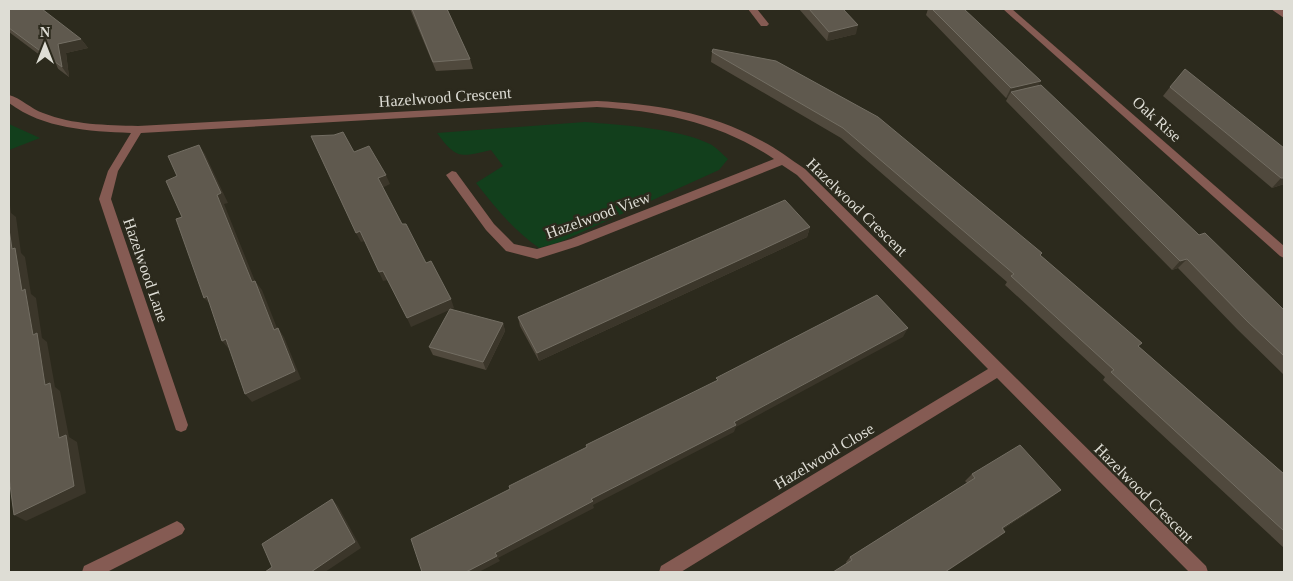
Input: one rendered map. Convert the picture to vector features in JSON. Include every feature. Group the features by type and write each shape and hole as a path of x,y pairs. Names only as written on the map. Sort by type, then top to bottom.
{"street":[{"path":"752,9 764,24"},
{"name":"Oak Rise","path":"1007,9 1284,253"},
{"path":"1275,9 1284,15"},
{"name":"Hazelwood Crescent","path":"9,98 19,107 40,116 86,127 138,130 597,104 661,110 707,122 755,142 801,172 1200,572"},
{"name":"Hazelwood Lane","path":"138,130 113,171 105,198 181,425"},
{"name":"Hazelwood View","path":"452,175 490,227 510,248 537,254 574,243 783,160"},
{"name":"Hazelwood Close","path":"667,572 998,370"},
{"path":"90,572 178,529"}],"green space":[{"path":"585,122 649,128 682,134 710,144 728,159 719,170 560,242 539,248 512,226 476,183 503,166 491,150 466,155 460,154 450,148 437,133"},
{"path":"9,124 40,138 9,150"}],"building":[{"path":"9,9 42,9 81,39 58,44 62,67 9,28"},
{"path":"412,9 447,9 470,59 433,62"},
{"path":"809,9 843,9 858,25 829,32"},
{"path":"932,9 964,9 1041,81 1011,88"},
{"path":"713,49 776,61 878,117 1042,253 1040,255 1142,343 1138,346 1284,474 1284,531 1111,372 1114,370 1011,276 1014,274 843,128 712,52"},
{"path":"1185,69 1284,148 1284,178 1281,178 1170,87"},
{"path":"1041,85 1199,235 1205,233 1284,310 1284,356 1187,259 1180,261 1011,92"},
{"path":"343,132 354,152 369,146 386,175 378,178 402,224 406,224 426,263 431,261 451,299 407,318 383,271 379,272 360,231 356,233 311,136 334,135"},
{"path":"199,145 221,193 217,195 252,282 255,281 274,330 278,328 295,371 245,394 226,339 222,341 207,296 204,298 176,219 182,217 166,181 177,176 168,156"},
{"path":"785,200 810,227 537,353 518,317"},
{"path":"9,229 12,249 15,248 22,291 25,289 33,335 37,333 45,385 50,383 59,438 66,435 74,486 14,515 9,477"},
{"path":"877,295 908,328 734,422 736,425 591,499 593,501 495,553 497,556 466,572 422,572 411,539 510,489 509,486 587,447 586,445 718,380 716,378"},
{"path":"450,309 503,323 483,362 429,347"},
{"path":"1020,445 1061,490 1002,528 1005,532 945,572 833,572 852,560 850,557 975,478 972,474"},
{"path":"332,499 355,542 311,572 265,572 272,567 262,544"}]}
